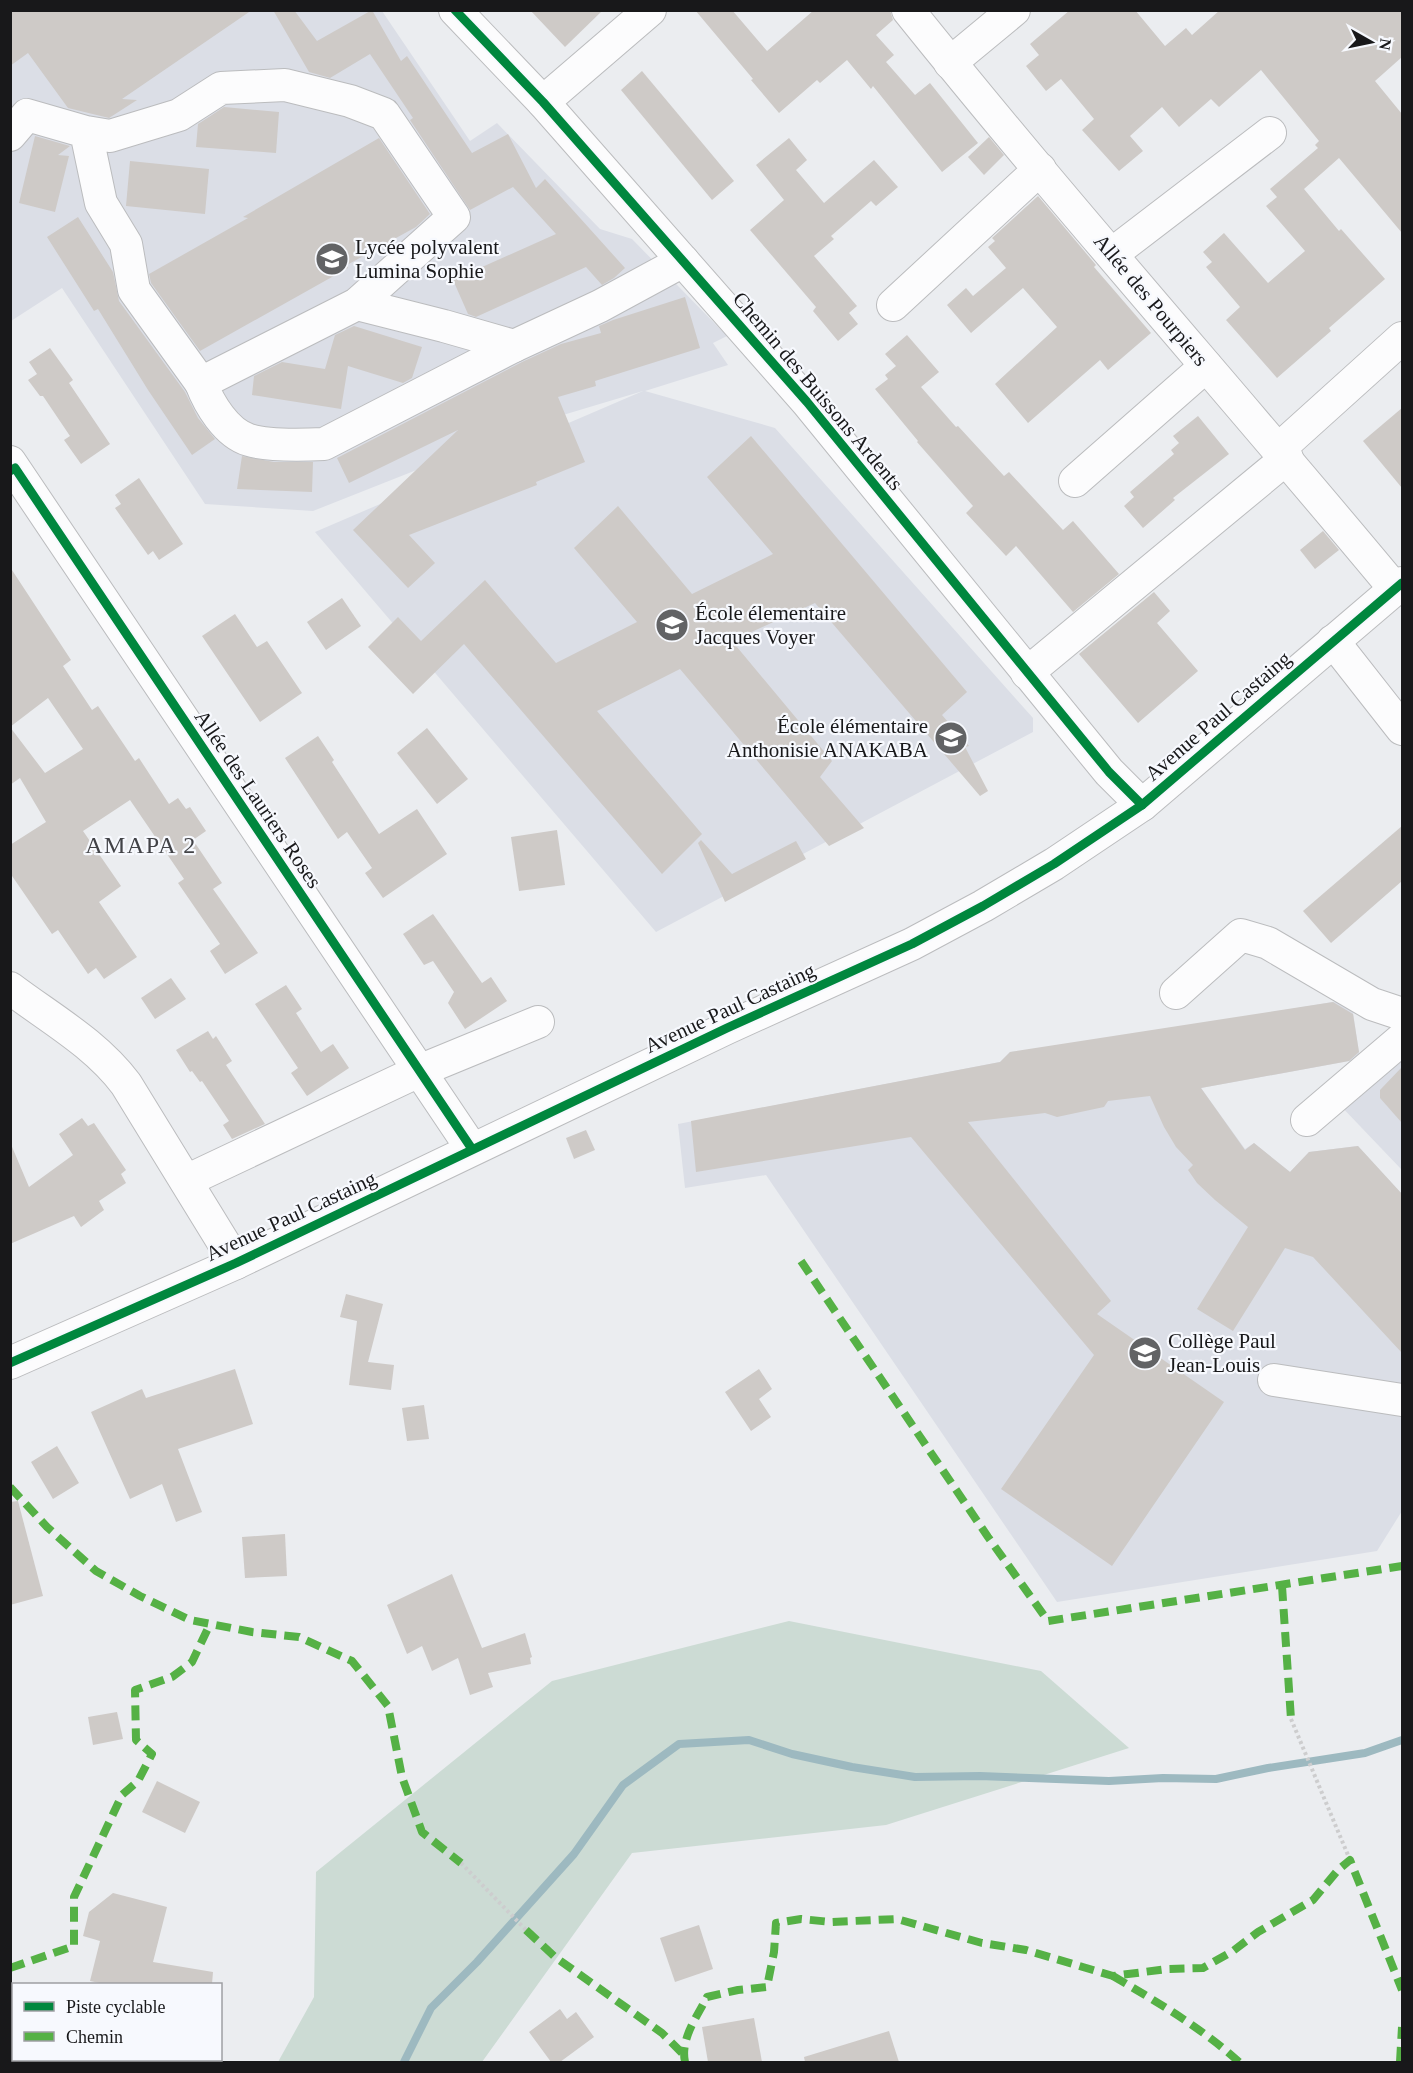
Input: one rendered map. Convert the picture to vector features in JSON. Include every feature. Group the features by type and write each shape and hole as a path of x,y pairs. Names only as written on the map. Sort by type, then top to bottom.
{"street":[{"name":"Chemin des Buissons Ardents","path":"455,10 543,102 807,402 1109,772 1142,805"},
{"path":"543,102 650,10"},
{"name":"Allée des Pourpiers","path":"908,10 950,63 1206,366 1399,586"},
{"path":"950,63 1014,10"},
{"path":"10,135 27,115 86,132 110,136 179,115 221,88 285,85 350,101 384,114 454,217 357,304 201,383"},
{"path":"86,132 101,203 126,244 134,290 201,383 207,400 232,430 248,440 304,445 324,444 514,346 600,306 683,261"},
{"path":"1112,254 1270,133"},
{"path":"893,305 1040,169"},
{"path":"357,304 514,346"},
{"path":"1027,673 1283,454 1402,338"},
{"path":"1075,481 1206,366"},
{"name":"Allée des Lauriers Roses","path":"12,467 472,1149"},
{"name":"Avenue Paul Castaing","path":"10,1364 236,1263 727,1028 912,944 983,906 1054,864 1142,805 1399,586"},
{"path":"1333,641 1402,729"},
{"path":"1176,993 1241,935 1268,943 1372,1004 1402,1014"},
{"path":"10,988 84,1041 112,1066 126,1084 236,1263"},
{"path":"186,1181 419,1071 538,1022"},
{"path":"1306,1120 1402,1039"},
{"path":"1274,1380 1402,1400"}],"path":[{"path":"1291,1719 1350,1860"},
{"path":"461,1863 526,1930"}],"shaded area":[{"path":"11,11 382,11 470,141 497,123 600,229 632,239 727,336 713,343 728,365 645,391 775,428 1033,718 1033,732 656,932 315,532 643,391 533,424 313,511 205,504 62,288 11,321"},
{"name":"Collège Paul Jean-Louis","path":"1351,999 1360,1059 1201,1088 1245,1149 1254,1143 1290,1172 1309,1152 1358,1146 1402,1194 1402,1511 1377,1551 1057,1602 766,1175 685,1188 678,1124 1000,1062 1010,1052 1071,1046"},
{"path":"1402,1041 1402,1170 1338,1103"},
{"path":"789,1621 1041,1671 1129,1748 886,1825 632,1853 482,2062 278,2062 314,1997 316,1872 552,1681"}],"building":[{"path":"10,10 252,10 122,99 137,100 109,118 68,108 28,53 10,66"},
{"path":"273,10 294,10 317,41 372,10 401,61 407,56 472,153 508,134 536,188 545,179 625,268 602,285 586,267 476,317 468,314 453,280 556,234 513,187 470,210 410,120 413,118 370,54 330,78 309,72"},
{"path":"530,10 603,10 565,47"},
{"path":"695,10 732,10 767,51 814,10 890,10 893,20 876,35 894,55 886,62 915,95 930,83 978,143 942,172 873,86 871,89 847,60 820,83 817,80 779,113"},
{"path":"1070,10 1135,10 1165,46 1186,28 1192,35 1220,10 1402,10 1402,57 1375,81 1402,114 1402,233 1339,158 1304,189 1339,231 1341,229 1385,279 1329,328 1331,331 1277,378 1226,320 1240,307 1206,267 1212,262 1203,252 1224,233 1268,283 1305,251 1266,206 1277,197 1270,189 1318,148 1315,145 1319,141 1261,70 1219,107 1211,99 1179,127 1162,107 1130,136 1143,151 1119,171 1082,130 1094,119 1061,79 1046,91 1026,66 1039,55 1030,44"},
{"path":"642,71 734,181 712,200 621,90"},
{"path":"224,107 279,112 276,153 196,147 198,124"},
{"path":"35,136 70,146 58,155 69,156 55,212 19,203"},
{"path":"989,137 1004,155 984,175 968,157"},
{"path":"379,138 430,214 416,227 347,265 348,268 200,351 151,283 149,274 248,218 243,217"},
{"path":"789,138 807,160 796,170 824,203 874,160 898,187 876,206 871,201 831,236 834,239 814,256 857,306 849,313 858,324 838,341 813,311 816,307 750,230 784,200 756,165"},
{"path":"130,161 209,169 205,214 126,206"},
{"path":"1038,196 1096,265 1094,267 1151,333 1108,370 1100,360 1028,423 995,384 1057,327 1023,288 971,333 947,305 966,288 973,296 1006,268 988,247 995,241 992,238"},
{"path":"78,217 113,272 119,301 185,392 198,418 215,439 192,455 148,390 98,309 94,311 47,237"},
{"path":"685,297 700,348 595,381 596,386 558,397 585,462 536,482 537,485 409,535 435,563 408,588 353,530 458,430 349,483 337,458 522,362 561,344 601,333 599,326"},
{"path":"354,326 422,347 412,378 403,383 348,366 341,409 252,395 254,376 282,362 325,369 335,335"},
{"path":"907,335 939,372 921,387 956,427 958,426 1004,476 1009,472 1063,530 1073,521 1119,574 1073,612 1016,546 1006,556 966,513 973,506 917,442 875,389 888,379 885,375 896,366 885,354"},
{"path":"50,348 73,380 69,383 110,444 81,464 64,440 70,436 43,396 40,396 28,380 37,374 29,362"},
{"path":"1402,408 1402,488 1363,441"},
{"path":"1198,416 1229,454 1173,498 1175,500 1143,528 1124,506 1134,497 1130,492 1174,454 1171,450 1179,443 1173,436"},
{"path":"751,436 967,692 942,715 969,746 965,747 988,791 980,796 815,603 732,641 832,761 820,777 864,828 829,846 680,669 597,711 702,834 662,874 464,644 413,694 368,647 398,617 421,641 485,580 556,663 637,622 574,548 618,506 692,594 773,554 707,477"},
{"path":"242,456 274,462 313,462 312,492 237,489"},
{"path":"139,478 183,544 159,560 153,551 148,555 115,508 121,504 115,495"},
{"path":"1323,531 1339,550 1315,569 1300,550"},
{"path":"10,567 71,660 63,666 92,710 98,706 135,761 139,758 169,804 178,798 186,809 190,807 206,831 193,840 222,883 213,889 258,953 225,974 210,951 220,944 178,883 184,879 130,800 83,831 121,886 99,902 137,957 104,979 96,968 88,974 58,930 52,934 10,873 10,845 46,822 20,778 10,785 10,727","holes":["48,698 83,749 45,773 10,727"]},
{"path":"1154,592 1170,611 1157,623 1198,671 1138,723 1079,654"},
{"path":"342,598 361,626 326,650 307,622"},
{"path":"235,614 257,647 267,641 302,693 260,722 202,636"},
{"path":"427,728 468,779 437,804 397,753"},
{"path":"318,736 334,760 332,762 379,834 417,809 447,854 383,898 365,873 372,868 347,832 338,839 285,758"},
{"path":"1402,826 1402,881 1331,943 1303,911"},
{"path":"557,830 565,885 519,891 511,837"},
{"path":"701,840 732,874 796,841 806,859 725,902 698,843"},
{"path":"433,914 482,983 491,977 507,1001 465,1029 448,1003 454,992 433,961 424,965 403,934"},
{"path":"171,978 186,999 155,1019 141,998"},
{"path":"286,985 302,1009 296,1013 321,1052 333,1044 349,1068 307,1096 291,1073 298,1068 255,1004"},
{"path":"1333,1002 1353,1014 1359,1052 1349,1061 1201,1088 1245,1150 1254,1143 1290,1172 1309,1152 1358,1146 1402,1194 1402,1353 1313,1257 1285,1248 1233,1331 1197,1309 1248,1227 1197,1183 1188,1170 1193,1165 1176,1147 1150,1096 1108,1101 1104,1107 1057,1117 1045,1113 968,1122 1111,1301 1097,1314 1224,1402 1112,1566 1001,1489 1094,1355 911,1137 696,1172 691,1121 1000,1062 1010,1052"},
{"path":"208,1031 213,1039 216,1036 232,1061 226,1065 265,1124 232,1139 223,1125 229,1121 202,1081 200,1082 192,1071 190,1072 176,1050"},
{"path":"1402,1067 1402,1123 1380,1098 1380,1090"},
{"path":"82,1118 88,1126 94,1123 126,1170 121,1174 126,1183 99,1201 104,1210 81,1227 74,1216 10,1244 10,1142 29,1187 73,1155 59,1134"},
{"path":"586,1130 595,1150 574,1159 566,1138"},
{"path":"346,1294 383,1304 368,1362 394,1365 391,1390 349,1385 357,1321 340,1317"},
{"path":"235,1369 253,1424 178,1449 202,1512 176,1522 162,1484 130,1499 91,1412 142,1389 146,1398"},
{"path":"759,1369 772,1389 759,1399 771,1417 751,1431 725,1392"},
{"path":"424,1405 429,1439 407,1441 402,1408"},
{"path":"57,1446 79,1483 53,1499 31,1462"},
{"path":"18,1501 43,1596 10,1605 10,1502"},
{"path":"285,1534 287,1576 245,1578 242,1537"},
{"path":"452,1574 482,1648 525,1633 532,1657 530,1658 531,1664 488,1673 493,1687 470,1695 458,1658 432,1671 422,1646 407,1654 387,1605"},
{"path":"117,1712 123,1739 93,1745 88,1717"},
{"path":"157,1781 200,1802 185,1833 142,1812"},
{"path":"113,1893 167,1907 153,1962 213,1972 212,1983 99,1983 90,1981 100,1941 83,1936 89,1912"},
{"path":"699,1925 713,1969 675,1982 660,1938"},
{"path":"560,2009 567,2019 576,2012 594,2037 560,2062 551,2062 529,2032"},
{"path":"754,2018 762,2062 708,2062 702,2027"},
{"path":"889,2031 899,2062 805,2062 804,2057"}],"waterway":[{"path":"404,2062 431,2008 477,1962 574,1854 623,1785 679,1744 749,1740 792,1754 915,1777 980,1776 1109,1781 1163,1778 1216,1779 1268,1768 1365,1753 1402,1740"}],"marked path":[{"path":"801,1261 988,1537 1048,1621 1402,1566"},
{"path":"10,1487 47,1527 96,1571 140,1596 190,1620 252,1632 299,1637 352,1661 388,1706 402,1777 422,1832 461,1863"},
{"path":"1282,1586 1291,1719"},
{"path":"10,1968 74,1946 74,1897 122,1795 138,1781 152,1754 136,1740 135,1690 172,1677 192,1662 210,1624"},
{"path":"685,2062 687,2037 707,1997 738,1990 767,1987 774,1952 776,1923 801,1919 831,1922 897,1919 982,1943 1026,1950 1113,1976 1167,1969 1203,1968 1313,1900 1338,1870 1350,1860 1402,1990"},
{"path":"526,1930 555,1957 662,2033 683,2054"},
{"path":"1113,1976 1194,2027 1239,2062"},
{"path":"1400,2062 1402,2027"}],"cycle path":[{"path":"455,10 543,102 807,402 1109,772 1142,805"},
{"path":"10,471 15,468 472,1149"},
{"path":"10,1363 236,1263 727,1028 912,944 983,906 1054,864 1142,805 1402,583"}],"place":[{"name":"Lycée polyvalent Lumina Sophie","path":"332,259"},
{"name":"École élementaire Jacques Voyer","path":"672,625"},
{"name":"École élémentaire Anthonisie ANAKABA","path":"951,738"},
{"name":"Collège Paul Jean-Louis","path":"1145,1353"}],"district":[{"name":"AMAPA 2","path":"141,845"}]}
